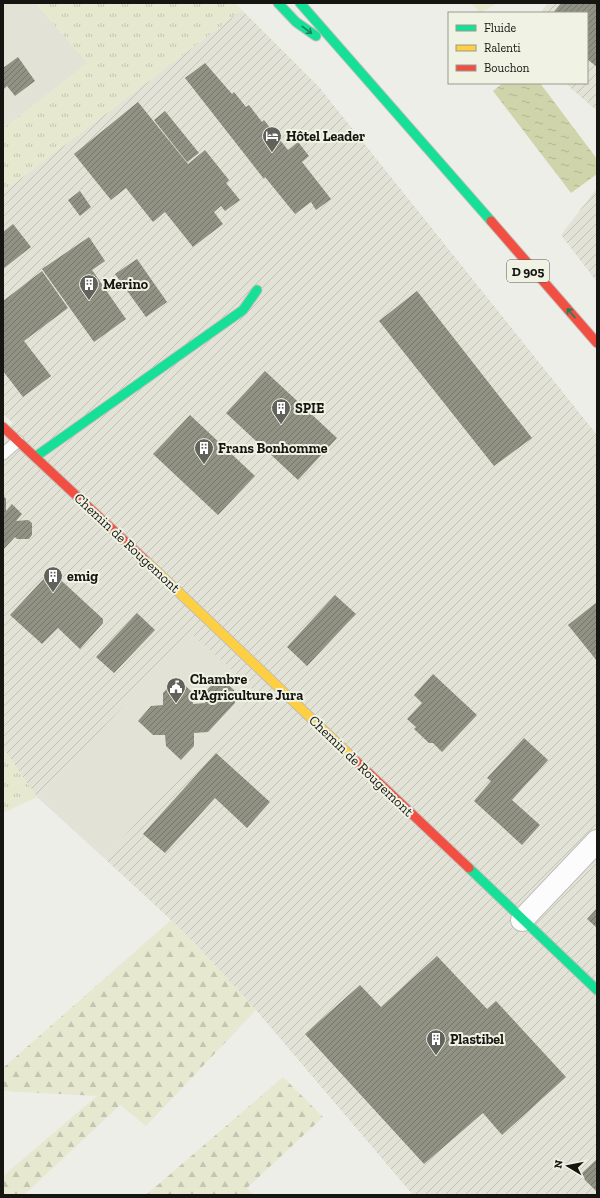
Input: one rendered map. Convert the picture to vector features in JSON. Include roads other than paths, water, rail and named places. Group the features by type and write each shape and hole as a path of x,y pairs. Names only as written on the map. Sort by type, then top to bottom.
{"street":[{"path":"278,3 296,22 360,70"},
{"name":"D 905","path":"300,3 458,184 582,340"},
{"path":"458,184 597,343"},
{"path":"35,457 243,310 257,290"},
{"name":"Chemin de Rougemont","path":"3,427 184,596 597,990"},
{"path":"522,920 597,841"}],"lane":[{"path":"3,454 18,441"}],"water":[{"path":"502,84 541,84 597,159 597,174 571,193 493,91"}],"place":[{"name":"Hôtel Leader","path":"272,153"},
{"name":"Merino","path":"89,301"},
{"name":"SPIE","path":"281,425"},
{"name":"Frans Bonhomme","path":"204,465"},
{"name":"emig","path":"53,593"},
{"name":"Chambre d'Agriculture Jura","path":"176,704"},
{"name":"Plastibel","path":"436,1056"}]}
